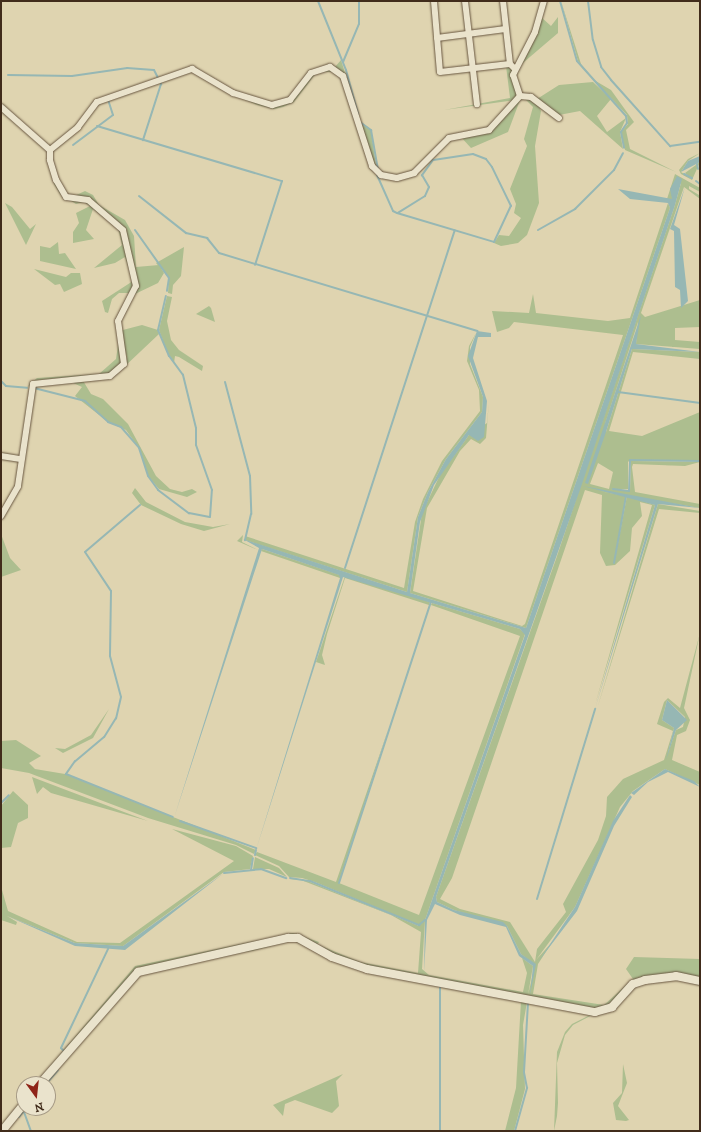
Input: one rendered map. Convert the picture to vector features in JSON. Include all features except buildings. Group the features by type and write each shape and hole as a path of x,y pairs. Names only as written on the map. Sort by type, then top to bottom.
{"street":[{"path":"434,1 440,72 510,64"},
{"path":"465,1 477,104"},
{"path":"503,1 510,64 515,69"},
{"path":"520,96 514,82 515,69 528,50 544,1"},
{"path":"437,38 505,29"},
{"path":"50,150 78,127 97,102 180,70 192,69 233,93 272,105 290,100 311,74 330,67 343,76 372,166 381,175 404,178 414,173 449,138 489,130 520,96"},
{"path":"520,96 531,97 559,118"},
{"path":"1,107 50,150 56,180 66,197 88,200 123,230 136,286 118,321 124,364 110,376 32,384 18,486 1,516"},
{"path":"1,456 21,459"},
{"path":"47,1076 138,972 288,938 298,938 343,962 367,969 595,1012 612,1008 633,984 645,980 676,976 700,981"},
{"path":"2,1131 16,1114"}],"green space":[{"path":"561,1 581,64 594,80 611,90 634,122 626,130 630,149 676,172 625,150 621,132 628,124 627,115 587,73 578,61"},
{"path":"541,17 551,26 558,17 558,33 517,68"},
{"path":"341,60 361,124 371,130 376,166 372,166 340,71 335,67"},
{"path":"506,66 513,69 512,80 517,96 515,100 444,110 510,98"},
{"path":"332,69 342,76 334,72 318,72"},
{"path":"181,71 193,71 231,93 274,107 294,99 314,73 317,72 294,102 274,109 257,105 230,93 193,72 183,72 161,81"},
{"path":"593,82 611,99 597,116 607,132 626,118 620,132 623,149 580,111 559,115 537,99 559,85"},
{"path":"526,97 539,106 541,111 535,146 539,203 527,235 518,243 501,246 494,243 499,235 509,236 521,218 514,213 516,204 510,189 527,146 524,139 533,107 525,99 520,100 508,132 471,148 460,136 483,133 518,100"},
{"path":"1,109 48,151 55,181 66,197 88,201 122,228 135,286 124,305 130,293 119,293 112,299 108,313 105,312 102,301 133,281 125,257 115,263 94,268 122,245 118,228 93,209 86,230 94,239 73,243 73,232 79,223 76,213 90,206 84,202 76,204 60,194 54,184 47,151"},
{"path":"700,153 688,161 681,172 692,179 685,173 700,162 692,180 681,174 679,170 688,159"},
{"path":"675,174 700,188 700,192 689,186 689,189 699,195 700,199 684,187 641,313 645,317 700,300 700,327 675,328 675,340 700,342 700,349 636,344 638,322 605,424 606,432 632,349 700,352 700,359 633,352 609,431 642,436 700,412 700,460 630,460 628,462 628,489 611,489 630,491 631,461 700,462 685,466 633,464 632,467 635,492 700,504 700,508 599,491 626,496 614,564 627,496 655,505 595,705 652,505 640,502 642,516 632,528 630,551 615,565 606,566 600,553 602,495 585,490 452,878 440,899 460,909 510,922 535,962 537,949 566,912 563,904 598,840 606,816 607,797 623,779 664,760 673,731 657,724 664,702 668,698 680,708 700,633 684,708 690,720 686,731 677,735 672,760 700,772 700,785 665,769 633,791 620,807 575,907 536,960 553,941 538,964 533,994 604,1005 633,979 626,969 634,957 700,959 700,978 648,978 600,1009 351,963 319,945 360,962 418,973 421,932 391,915 301,880 289,879 302,879 419,926 424,920 419,925 315,882 302,878 289,877 279,866 255,855 257,852 336,882 388,730 339,883 419,915 520,636 431,605 432,603 520,629 525,634 425,920 422,969 429,975 523,992 527,973 522,958 533,966 528,995 535,965 521,954 507,926 454,910 437,902 436,897 556,559 675,205 681,183 672,192 673,199 667,199","holes":["598,463 613,472 609,489 590,484","667,700 685,717 683,727 676,730 668,753 674,728 662,720"]},
{"path":"85,191 93,195 99,205 125,220 134,236 136,267 159,265 164,273 158,283 135,294 124,228 95,205 72,197"},
{"path":"5,203 12,207 30,229 36,224 26,245"},
{"path":"668,203 670,208 526,628 410,593 422,513 440,475 469,435 487,423 489,401 486,438 480,444 471,439 460,451 427,508 413,591 522,626 525,624 623,335 514,322 509,328 497,332 492,311 529,313 533,294 536,313 608,321 630,318"},
{"path":"58,242 59,254 65,253 76,269 40,261 40,246 50,248"},
{"path":"184,247 181,276 173,285 172,294 168,293 169,278 156,263"},
{"path":"34,269 66,277 71,273 80,273 82,284 64,292 60,284 55,285"},
{"path":"167,296 172,297 167,321 171,340 179,350 203,366 202,371 179,357 175,356 174,363 167,351 159,330"},
{"path":"209,306 211,308 215,322 196,314"},
{"path":"142,325 158,330 159,334 123,368 127,357 119,331"},
{"path":"476,333 470,347 470,364 483,397 482,412 446,459 428,492 418,517 407,592 245,540 245,536 404,588 415,522 423,499 442,461 480,411 479,390 467,361 469,346"},
{"path":"119,338 124,359 112,373 40,380 27,387 37,378 99,374 116,359"},
{"path":"82,379 91,394 103,399 128,424 156,476 170,489 182,492 192,489 197,492 187,497 159,489 148,476 139,448 126,430 108,422 75,396 82,387 71,382"},
{"path":"135,488 146,502 185,522 213,527 230,524 204,531 181,524 141,505 132,493"},
{"path":"658,504 700,511 700,513 659,509 597,709"},
{"path":"1,534 10,558 21,570 1,577"},
{"path":"243,535 242,542 258,550 237,541"},
{"path":"262,549 340,575 340,578 261,551"},
{"path":"345,576 430,602 429,605 345,578 327,634 322,655 325,665 316,662"},
{"path":"109,709 93,738 63,753 55,748 65,749 91,735"},
{"path":"16,740 41,756 29,763 35,769 65,774 256,850 254,854 236,845 148,818 29,773 1,768 1,741"},
{"path":"32,777 148,821 51,793 43,787 37,794"},
{"path":"13,791 28,805 28,818 18,823 11,847 1,848 1,806"},
{"path":"172,829 236,846 253,856 250,869 224,872 123,946 75,943 7,916 17,922 16,925 1,920 2,890 8,911 77,942 120,943 234,861"},
{"path":"255,857 279,868 287,877 269,869 253,869"},
{"path":"293,933 319,942 317,945 298,937 128,978 46,1076 42,1076 135,966"},
{"path":"286,940 302,942 367,970 592,1013 527,1002 523,1025 525,1089 514,1131 505,1131 516,1088 521,1001 376,973 341,964 296,942 286,942 252,951 217,955 142,974 130,982 50,1076 127,984 138,974 194,958"},
{"path":"636,987 616,1007 607,1012 594,1014 573,1025 565,1035 557,1063 558,1103 554,1131 557,1052 565,1032 572,1024 594,1013 612,1008"},
{"path":"623,1064 627,1083 618,1106 629,1120 626,1121 616,1120 613,1103 622,1093"},
{"path":"343,1074 336,1081 339,1106 332,1113 295,1100 285,1104 283,1116 273,1105"}],"water":[{"path":"700,156 700,162 681,172 688,161"},
{"path":"677,176 682,179 675,205 582,484 436,897 437,902 454,910 503,922 507,926 521,954 536,964 530,995 533,966 519,956 506,927 460,915 435,904 427,920 424,972 425,920 525,635 520,629 343,577 256,850 340,578 339,575 262,549 174,818 259,548 243,539 407,592 418,517 428,492 446,459 482,412 483,397 468,356 477,331 491,333 491,337 478,337 473,358 487,401 484,437 478,441 469,435 434,485 420,522 410,593 526,628 670,208 668,203 630,199 618,189 672,199 670,189"},
{"path":"685,187 674,225 680,229 688,301 681,308 680,290 675,287 674,231 670,229"},
{"path":"641,315 636,344 700,352 632,349 588,484 585,483"},
{"path":"583,486 700,508 658,504 595,709 655,505"},
{"path":"667,700 687,720 676,730 666,760 674,728 662,720"},
{"path":"665,769 694,781 700,787 668,772 648,782 634,795 631,793"},
{"path":"630,795 632,797 614,826 577,911 538,962 575,907 613,821"},
{"path":"224,873 125,950 75,946 7,916 75,943 123,946"}],"waterway":[{"path":"318,1 346,70 358,114"},
{"path":"343,62 359,24 359,1"},
{"path":"560,1 577,61 626,116 627,123 621,132 624,148"},
{"path":"588,1 593,40 601,67 611,80 670,146 700,142"},
{"path":"8,75 72,76 127,68 154,70 161,84 143,140"},
{"path":"73,145 113,115 108,100"},
{"path":"360,122 371,130 378,168"},
{"path":"97,126 282,181 255,265"},
{"path":"538,230 575,209 614,170 623,153"},
{"path":"377,175 393,211 397,213 494,242 511,206 492,167 486,159 473,154 433,160 422,175 429,187 425,196 398,213"},
{"path":"697,164 698,169"},
{"path":"684,174 692,178"},
{"path":"696,181 700,184"},
{"path":"139,196 186,233 207,238 219,253 477,331"},
{"path":"135,230 169,278 167,291"},
{"path":"345,568 455,230"},
{"path":"34,388 85,401 108,422 121,427 139,448 148,476 158,490 189,513 210,517 212,490 196,445 196,428 183,375 169,356 158,330 166,296"},
{"path":"1,381 6,386 27,388"},
{"path":"225,382 250,476 251,514 245,540"},
{"path":"618,392 700,403"},
{"path":"613,489 629,491 630,460 700,461"},
{"path":"614,563 626,496"},
{"path":"140,505 85,552 111,591 110,656 121,697 116,718 104,737 75,761 66,774 173,817"},
{"path":"339,883 431,602"},
{"path":"537,899 595,709"},
{"path":"1,803 9,795"},
{"path":"180,821 256,848"},
{"path":"255,855 256,850"},
{"path":"251,870 253,858"},
{"path":"224,873 261,869 286,878"},
{"path":"290,878 310,881 419,925 425,920"},
{"path":"64,1051 61,1048 108,949"},
{"path":"440,987 440,1131"},
{"path":"515,1131 527,1088 524,1072 528,1002"},
{"path":"53,1076 58,1070"},
{"path":"25,1116 31,1131"}]}
